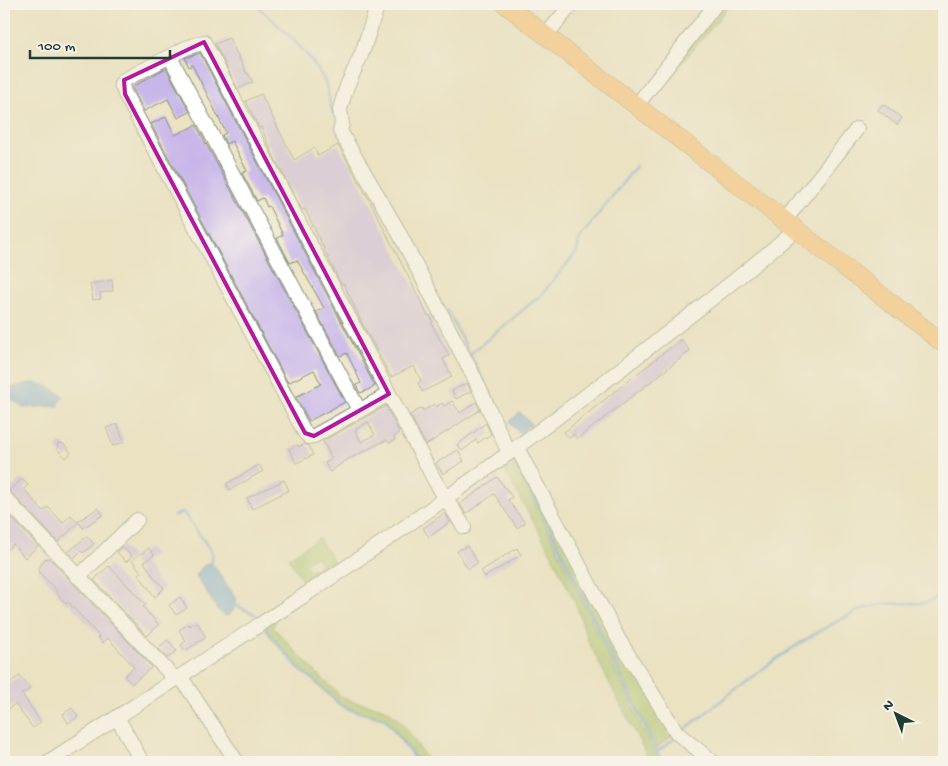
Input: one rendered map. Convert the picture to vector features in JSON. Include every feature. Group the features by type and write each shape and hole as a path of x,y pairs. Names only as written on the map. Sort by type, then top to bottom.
{"main road":[{"path":"505,4 944,344"}],"street":[{"path":"378,4 362,53 347,86 340,109 342,124 340,131 397,229 513,451 619,640 677,733 713,762"},
{"path":"546,35 572,4"},
{"path":"636,106 716,4"},
{"path":"388,394 314,436 309,437 121,84 124,80 204,42 388,394 445,498 464,527"},
{"path":"170,57 359,410"},
{"path":"48,762 327,579 513,451 676,327 767,254 790,225 857,129"},
{"path":"4,496 78,577 177,677 237,762"},
{"path":"78,577 137,520"},
{"path":"117,716 142,762"}],"highlighted area":[{"path":"204,42 389,394 314,436 305,433 125,94 124,80"}],"green space":[{"path":"720,4 731,4 648,104 647,101"},
{"path":"516,460 674,734 657,748 558,542"},
{"path":"513,461 555,544 659,762 650,762 588,641 577,607 551,553 503,467"},
{"path":"319,538 338,568 324,576 317,566 321,563 316,556 305,563 309,570 313,568 321,579 307,588 288,558"},
{"path":"276,619 273,627 341,696 351,701 380,707 391,713 409,732 428,762 419,762 386,718 356,711 341,704 303,670 273,637 266,626"}],"water":[{"path":"4,382 11,387 30,383 44,385 64,397 59,402 59,406 23,408 4,393"},
{"path":"520,412 532,425 519,433 509,422"},
{"path":"208,563 215,567 236,598 234,610 231,614 225,616 217,609 196,576 203,566"}],"building":[{"path":"229,38 253,82 238,89 215,44"},
{"path":"200,53 375,386 366,391 360,393 356,385 361,383 347,353 340,356 316,312 324,308 297,260 290,263 277,238 283,235 269,206 267,207 263,198 257,201 242,173 247,171 232,141 226,144 222,135 226,133 192,65 189,67 185,58"},
{"path":"166,68 190,112 178,118 168,99 144,111 132,87"},
{"path":"261,94 294,160 314,148 318,156 338,145 371,203 428,316 430,315 433,322 431,323 449,356 443,359 452,377 422,392 418,383 421,381 414,366 391,377 361,321 344,284 341,284 305,209 302,210 246,101"},
{"path":"883,104 902,118 897,125 878,110"},
{"path":"166,117 175,135 196,125 345,402 309,421 296,397 321,384 314,370 288,383 151,124"},
{"path":"112,280 113,291 100,293 101,299 93,300 90,284"},
{"path":"681,339 690,351 577,439 574,434 569,438 564,432"},
{"path":"467,383 471,391 456,399 452,391"},
{"path":"452,401 460,413 476,402 480,410 426,445 410,415 422,408 423,411 434,404 436,407 442,403 444,406"},
{"path":"386,406 399,432 394,437 395,440 389,443 387,440 380,443 345,461 330,472 325,463 332,459 323,441","holes":["368,422 375,435 361,442 355,430"]},
{"path":"486,423 491,434 478,443 476,440 462,451 457,445"},
{"path":"117,424 124,442 113,446 106,428"},
{"path":"58,443 64,444 71,453 66,458 57,449"},
{"path":"305,444 309,446 313,455 296,463 289,449"},
{"path":"458,450 464,461 443,474 436,463"},
{"path":"259,465 263,471 230,490 226,484"},
{"path":"497,477 512,497 508,500 525,523 517,528 494,494 466,514 460,504"},
{"path":"22,479 28,485 24,489 43,511 48,507 63,523 71,515 78,523 58,542 9,490"},
{"path":"284,480 289,490 252,509 247,498"},
{"path":"98,508 103,515 83,528 78,521"},
{"path":"4,510 38,546 25,558 13,544 8,549 4,544"},
{"path":"445,513 450,522 429,537 423,528"},
{"path":"87,536 94,544 83,553 81,551 74,558 68,552"},
{"path":"122,546 132,557 126,562 117,552"},
{"path":"467,546 478,563 468,569 457,551"},
{"path":"149,548 154,555 144,562 164,588 155,597 138,574 141,572 132,560"},
{"path":"517,548 521,555 485,577 481,571"},
{"path":"46,558 49,558 152,667 132,684 124,676 134,667 108,638 103,643 99,636 68,602 66,604 56,593 57,591 38,571"},
{"path":"109,566 146,605 143,607 159,625 147,636 94,580"},
{"path":"180,597 187,608 176,615 169,605"},
{"path":"197,622 206,637 185,651 181,645 186,641 179,630 188,624 190,626"},
{"path":"168,640 177,651 168,658 158,648"},
{"path":"20,676 30,689 22,694 41,722 33,728 15,704 4,712 4,686"},
{"path":"72,708 78,717 68,723 63,714"}],"waterway":[{"path":"255,4 292,38 309,57 325,83 334,116"},
{"path":"470,354 541,295 577,252 579,239 636,166"},
{"path":"417,252 425,267"},
{"path":"447,310 506,424 507,435"},
{"path":"515,461 557,543 662,762"},
{"path":"174,516 183,512 210,549 212,564"},
{"path":"683,731 768,665 836,622 871,606 925,603 944,592"},
{"path":"235,605 256,615"},
{"path":"265,628 302,672 340,705 347,709 385,719 417,762"},
{"path":"657,752 675,738"}]}
